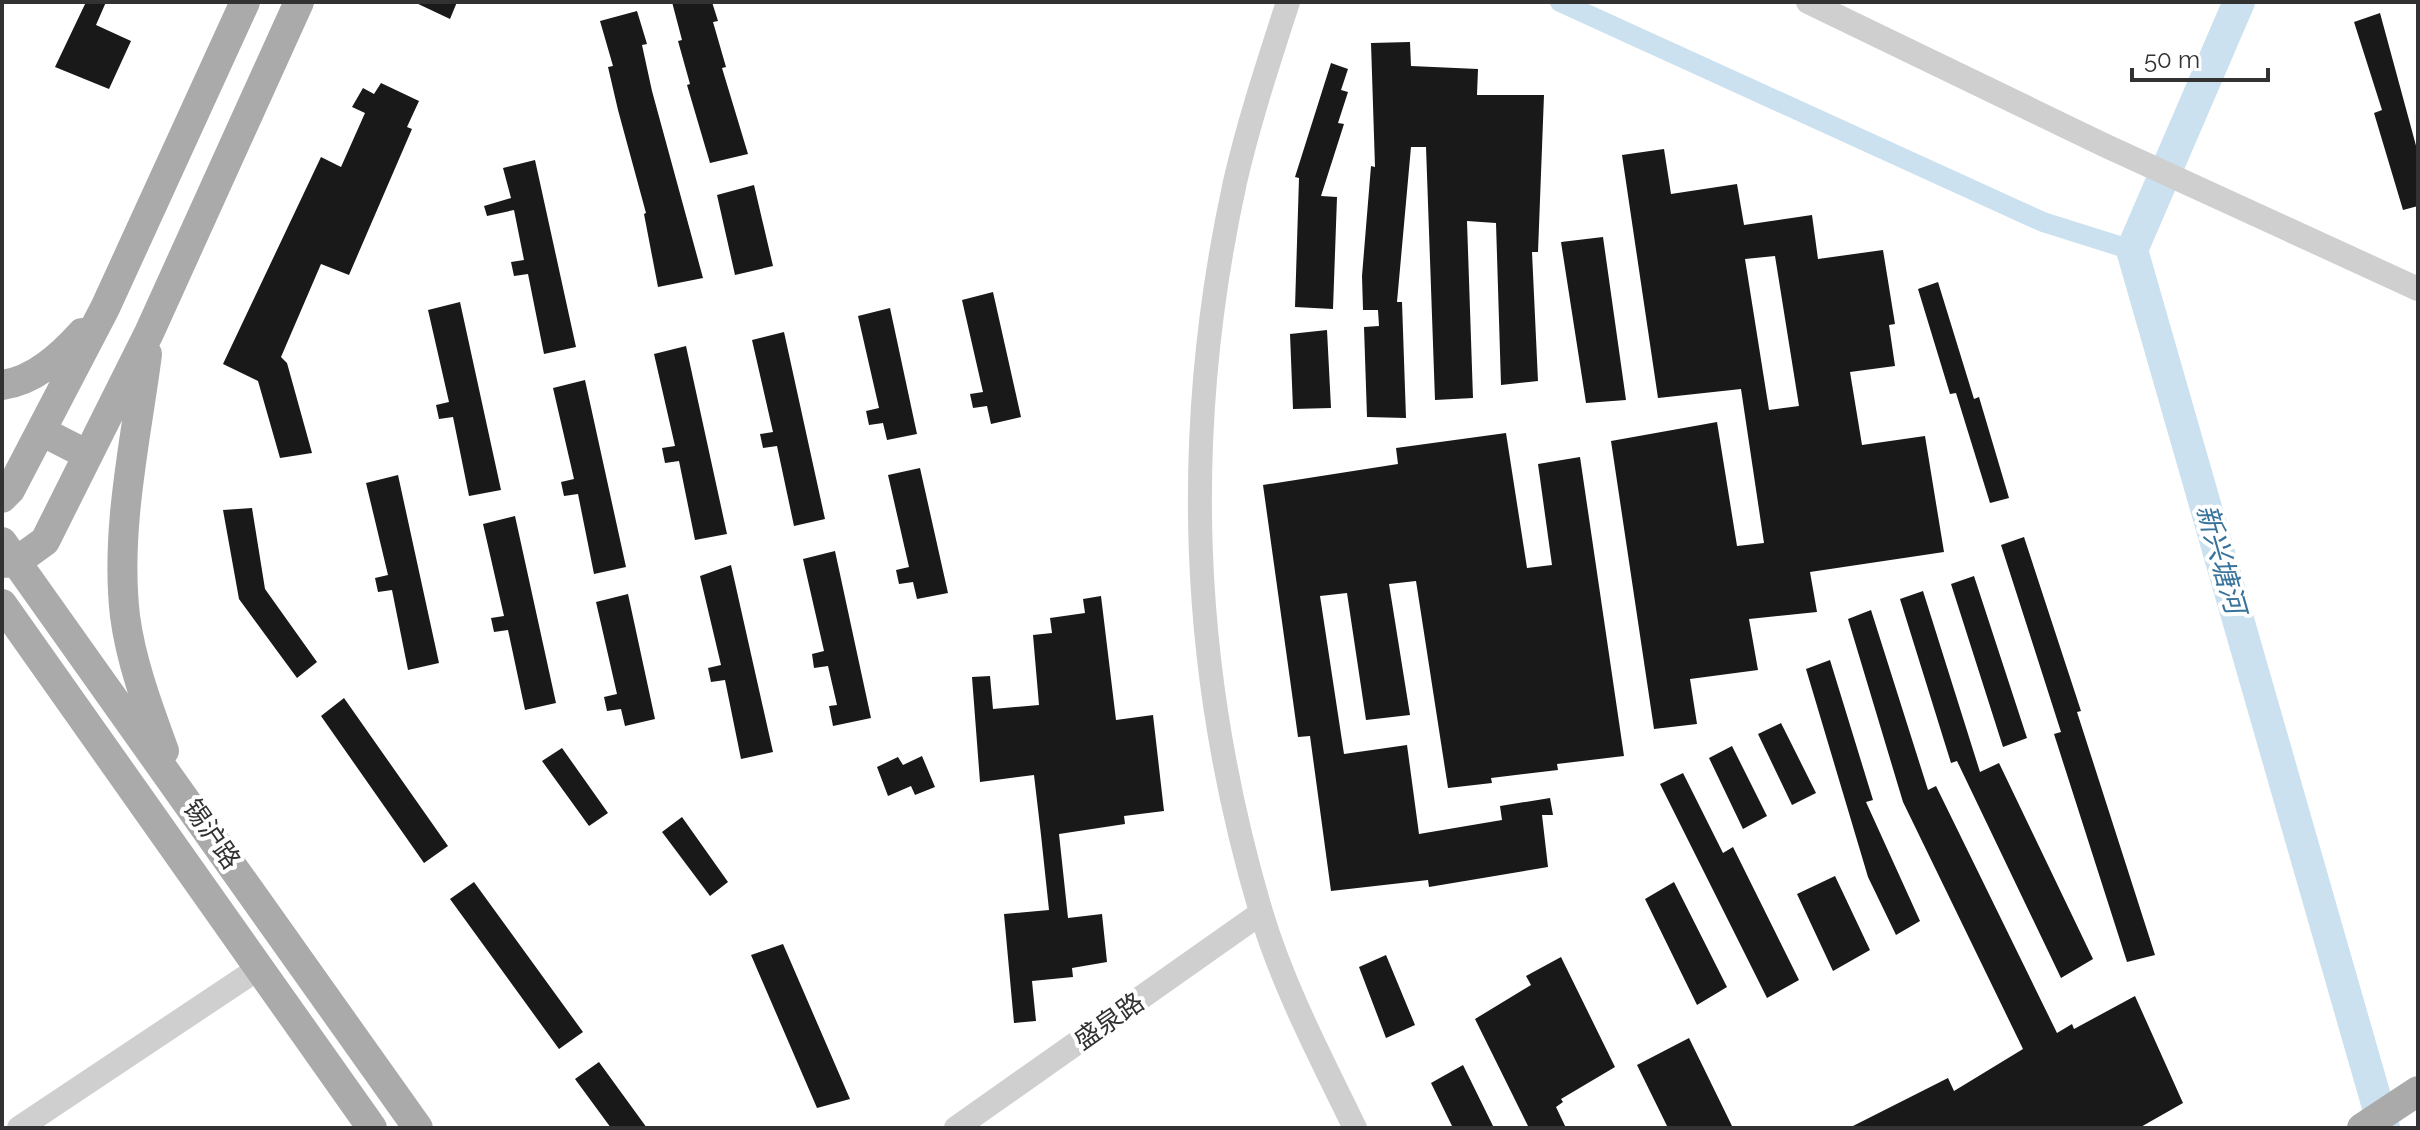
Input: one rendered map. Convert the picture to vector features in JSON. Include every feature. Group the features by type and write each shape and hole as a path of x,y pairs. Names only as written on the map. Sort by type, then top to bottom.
{"main road":[{"path":"2,498 10,490 105,308 245,2"},
{"path":"7,556 45,541 149,333 299,2"},
{"path":"2,385 16,384 59,358 105,308"},
{"path":"149,333 129,479 124,544 125,615 140,685 175,783"},
{"path":"41,431 88,455"},
{"name":"锡沪路","path":"7,556 175,783 418,1128"},
{"name":"锡沪路","path":"2,604 372,1128"},
{"path":"2362,1128 2418,1091"}],"street":[{"path":"1288,2 1235,181 1212,315 1197,480 1203,618 1217,721 1261,913 1311,1038 1355,1128"},
{"path":"1808,2 2104,145 2418,289"},
{"name":"盛泉路","path":"956,1128 1261,913"},
{"path":"19,1128 259,968"}],"building":[{"path":"86,2 106,2 96,25 131,41 109,89 55,67"},
{"path":"414,2 457,2 450,19"},
{"path":"672,2 712,2 718,21 713,22 726,67 722,68 748,154 710,163 687,85 690,84 678,41 682,40"},
{"path":"637,11 647,44 642,45 652,91 703,278 658,287 646,213 618,110 608,67 613,66 600,21"},
{"path":"2380,13 2418,153 2418,206 2403,210 2374,113 2382,110 2354,22"},
{"path":"1410,42 1411,66 1478,69 1477,95 1544,95 1538,252 1532,252 1538,381 1501,385 1496,223 1467,221 1473,398 1435,400 1426,147 1411,147 1397,302 1402,302 1406,418 1367,417 1364,327 1379,326 1378,310 1363,310 1362,276 1371,166 1375,167 1371,43"},
{"path":"1331,63 1348,69 1341,90 1348,92 1338,123 1344,124 1321,196 1337,197 1333,309 1295,307 1299,178 1295,177"},
{"path":"381,83 419,101 407,127 412,129 349,275 321,264 281,357 287,363 312,453 280,458 258,381 223,364 321,157 341,167 365,113 352,107 363,88 374,94"},
{"path":"1664,149 1671,194 1737,184 1744,225 1812,215 1818,259 1883,250 1895,324 1889,325 1895,366 1850,372 1862,445 1925,436 1944,552 1810,572 1817,612 1749,619 1758,670 1690,679 1697,724 1654,729 1611,441 1717,422 1737,546 1764,543 1741,389 1658,398 1622,155","holes":["1775,256 1799,406 1769,410 1745,259"]},
{"path":"535,160 576,347 544,354 528,274 514,276 511,262 524,260 514,210 487,216 484,206 511,198 503,168"},
{"path":"754,185 773,266 735,275 717,195"},
{"path":"1603,237 1626,400 1586,403 1561,242"},
{"path":"1938,282 1974,399 1979,397 2009,498 1990,503 1956,393 1950,394 1918,289"},
{"path":"993,292 1021,417 991,424 987,406 973,408 970,394 983,392 962,300"},
{"path":"460,302 501,490 469,496 453,417 439,419 436,405 449,402 428,310"},
{"path":"890,308 917,434 887,440 883,423 869,425 866,411 879,408 858,316"},
{"path":"1327,330 1331,408 1293,409 1290,334"},
{"path":"784,332 825,519 794,526 777,446 763,448 760,434 773,432 752,340"},
{"path":"686,346 727,534 695,540 679,461 665,463 662,448 675,446 654,354"},
{"path":"585,380 626,567 594,574 578,494 564,496 561,482 574,479 553,388"},
{"path":"1506,433 1527,568 1552,565 1538,464 1580,457 1624,756 1557,764 1558,770 1491,778 1492,783 1448,788 1416,581 1389,584 1410,715 1366,720 1347,593 1320,596 1344,754 1407,745 1419,834 1502,820 1500,806 1550,798 1553,815 1542,815 1548,867 1429,887 1428,880 1331,891 1310,736 1298,737 1263,485 1398,464 1396,448"},
{"path":"920,468 948,593 917,599 913,582 899,584 896,570 909,567 888,475"},
{"path":"398,475 439,663 408,670 392,590 378,592 375,578 388,575 366,483"},
{"path":"252,508 265,589 317,662 297,678 239,599 223,510"},
{"path":"515,516 556,703 525,710 508,630 494,632 491,618 504,616 483,524"},
{"path":"2024,537 2155,955 2127,962 2054,734 2061,732 2001,545"},
{"path":"835,551 871,718 833,726 829,706 837,705 828,666 814,668 812,654 824,651 803,559"},
{"path":"731,565 773,752 741,759 725,680 711,682 708,668 721,665 700,576"},
{"path":"1974,576 2027,738 2003,747 1951,584"},
{"path":"1923,591 1980,772 1999,763 2093,959 2061,978 1957,761 1951,763 1900,599"},
{"path":"628,594 655,719 625,726 621,709 607,711 604,697 617,694 596,602"},
{"path":"1101,596 1116,720 1153,715 1164,811 1124,816 1125,824 1059,834 1068,918 1102,914 1107,962 1072,968 1073,977 1032,981 1036,1021 1014,1023 1004,914 1049,910 1034,775 980,782 972,677 990,676 993,709 1039,705 1033,635 1052,633 1050,618 1085,613 1083,599"},
{"path":"1871,610 1928,790 1936,786 2057,1033 2072,1024 2074,1029 2135,996 2183,1103 2139,1128 1849,1128 1948,1078 1954,1091 2023,1049 1903,802 1848,619"},
{"path":"1830,660 1873,800 1866,802 1920,921 1896,935 1868,877 1806,669"},
{"path":"344,698 448,846 424,863 321,716"},
{"path":"1781,723 1816,793 1792,805 1758,734"},
{"path":"1732,746 1767,816 1743,829 1709,758"},
{"path":"562,748 608,813 589,826 542,761"},
{"path":"922,756 935,787 915,795 911,786 888,796 877,767 898,757 903,765"},
{"path":"1683,773 1723,853 1733,847 1799,980 1767,998 1660,784"},
{"path":"682,817 728,882 710,896 662,832"},
{"path":"1835,876 1870,950 1833,971 1797,894"},
{"path":"474,882 583,1032 559,1049 450,899"},
{"path":"1674,882 1727,987 1697,1005 1645,899"},
{"path":"783,944 850,1099 817,1108 751,955"},
{"path":"1386,955 1415,1025 1386,1038 1359,967"},
{"path":"1561,957 1615,1067 1561,1099 1563,1102 1556,1107 1566,1128 1529,1128 1475,1019 1531,985 1526,976"},
{"path":"1689,1038 1733,1128 1668,1128 1637,1065"},
{"path":"599,1062 647,1128 611,1128 575,1079"},
{"path":"1463,1065 1494,1128 1453,1128 1431,1083"}],"waterway":[{"path":"1560,2 2043,222 2132,250"},
{"name":"新兴塘河","path":"2239,2 2132,250 2384,1128"}]}
